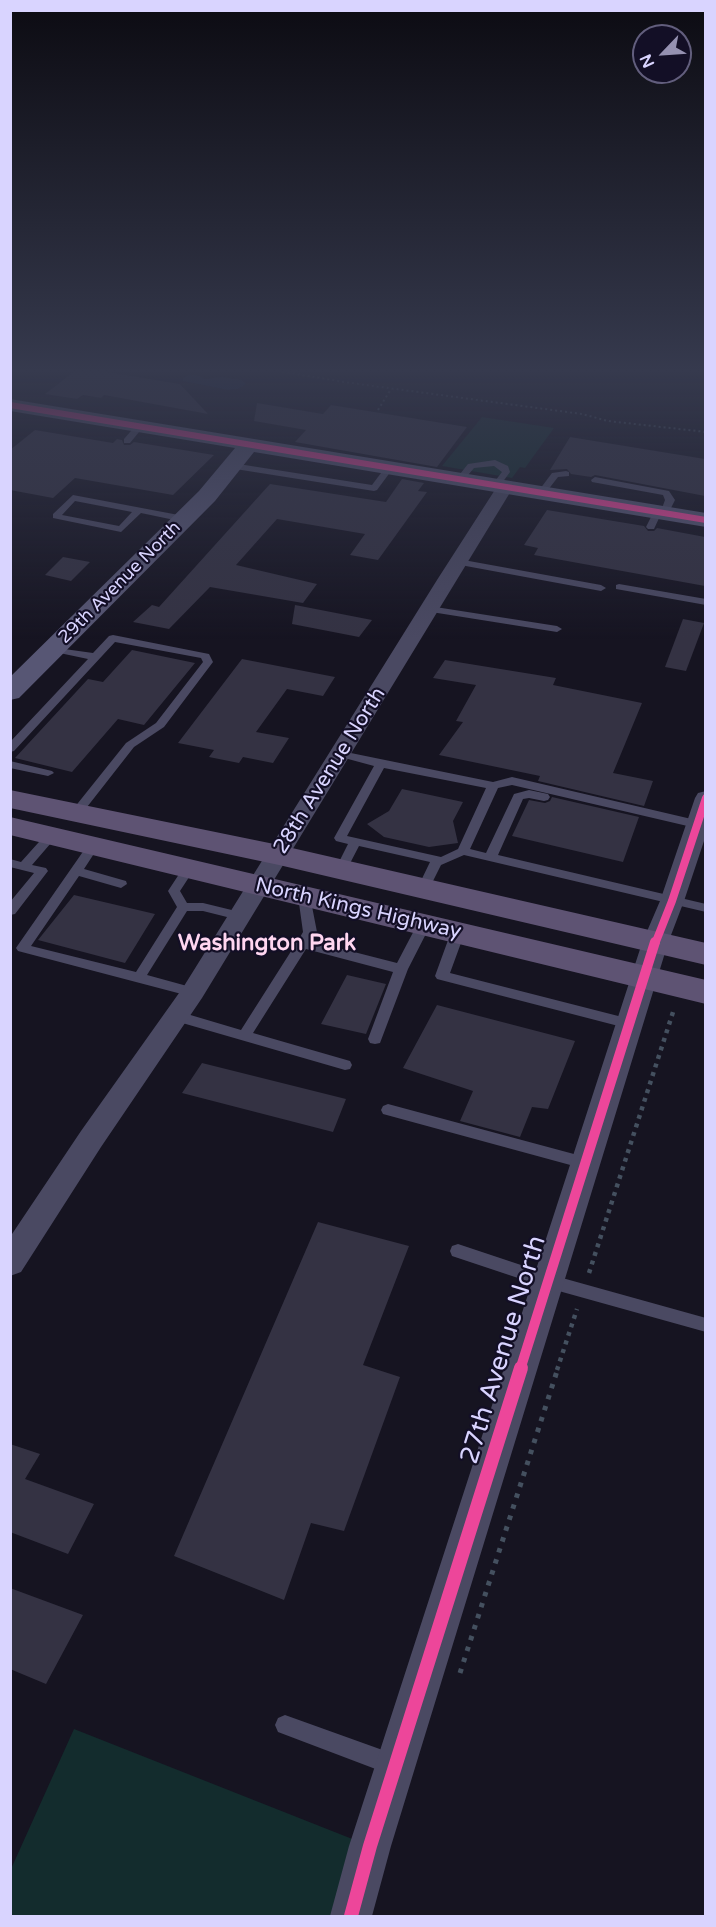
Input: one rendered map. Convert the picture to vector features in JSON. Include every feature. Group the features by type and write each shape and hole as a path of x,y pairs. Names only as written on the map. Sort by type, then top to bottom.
{"main road":[{"name":"29th Avenue North","path":"11,692 207,496 237,460"},
{"path":"347,460 541,493 658,518 705,520"},
{"name":"North Kings Highway","path":"10,799 279,855 705,954"},
{"name":"North Kings Highway","path":"10,826 705,992"}],"street":[{"name":"28th Avenue North","path":"10,1263 90,1139 193,992 458,562 501,486"},
{"name":"27th Avenue North","path":"351,1917 370,1846 585,1163 655,943 702,813"}],"lane":[{"path":"232,466 374,488 390,467"},
{"path":"541,493 555,475 566,474"},
{"path":"595,480 666,493 670,500 658,518"},
{"path":"139,510 121,529 56,516 74,498 139,510 184,519"},
{"path":"458,562 601,588"},
{"path":"619,586 705,602"},
{"path":"429,609 557,629"},
{"path":"10,749 113,638 205,657 208,662 160,725 130,745 76,813"},
{"path":"54,649 96,657"},
{"path":"341,754 493,786 512,781 649,813"},
{"path":"381,764 340,838 442,861 463,851 493,786"},
{"path":"12,767 48,773"},
{"path":"490,858 518,797 529,794 623,816 649,813 702,813"},
{"path":"24,866 51,836"},
{"path":"341,870 356,841"},
{"path":"93,846 23,948 193,992"},
{"path":"463,851 705,908"},
{"path":"423,889 437,860"},
{"path":"10,863 42,871 10,911"},
{"path":"183,907 174,891 189,868"},
{"path":"76,871 121,884"},
{"path":"244,1036 300,944 310,932 304,896"},
{"path":"183,907 203,907 239,916"},
{"path":"139,978 183,907"},
{"path":"375,1039 402,969 424,924"},
{"path":"458,932 442,976 630,1024"},
{"path":"300,944 402,969"},
{"path":"177,1016 345,1065"},
{"path":"388,1110 585,1163"},
{"path":"458,1251 548,1281 705,1325"},
{"path":"285,1725 396,1765"}],"path":[{"path":"459,1678 675,1006 645,977"}],"green space":[{"path":"447,460 531,460 525,468 520,467 512,478 442,466"},
{"path":"74,1729 370,1846 351,1916 11,1916 11,1869"}],"building":[{"path":"10,460 209,460 173,495 75,478 53,498 10,490"},
{"path":"397,460 442,460 437,467"},
{"path":"556,460 705,460 705,496 595,475 591,477 571,474 567,469 550,470"},
{"path":"402,479 424,483 418,491 427,492 378,560 350,555 365,534 277,519 236,565 317,584 303,603 210,587 169,629 133,622 152,605 159,607 270,484 386,502"},
{"path":"547,510 644,526 648,531 654,531 657,528 705,537 705,586 534,555 538,548 524,545"},
{"path":"63,557 90,562 71,581 45,575"},
{"path":"295,605 372,620 359,637 292,624"},
{"path":"683,619 704,623 686,671 665,667"},
{"path":"132,650 195,663 144,725 118,719 72,772 15,758 88,679 103,682"},
{"path":"242,659 335,677 323,696 287,689 256,732 289,738 273,763 243,757 239,763 209,757 214,750 178,743"},
{"path":"445,660 556,678 553,685 642,703 613,773 653,781 644,806 538,781 540,776 439,755 463,722 456,721 476,685 433,678"},
{"path":"402,789 463,802 453,821 458,843 429,847 384,837 367,824 389,811"},
{"path":"552,797 639,817 623,862 512,836 529,800 545,803"},
{"path":"74,895 155,914 125,963 38,940"},
{"path":"347,975 386,984 366,1034 321,1024"},
{"path":"437,1005 575,1041 548,1109 532,1107 520,1137 460,1121 473,1091 403,1068"},
{"path":"202,1063 346,1099 333,1132 182,1093"},
{"path":"318,1222 409,1246 363,1365 400,1377 344,1531 311,1523 284,1600 174,1556"},
{"path":"10,1444 40,1454 25,1479 94,1504 68,1554 10,1532"},
{"path":"10,1588 83,1615 46,1684 10,1669"}],"cycle path":[{"path":"342,460 706,520"},
{"path":"351,1916 370,1846 655,943 672,901 706,798"}],"district":[{"name":"Washington Park","path":"267,944"}]}
